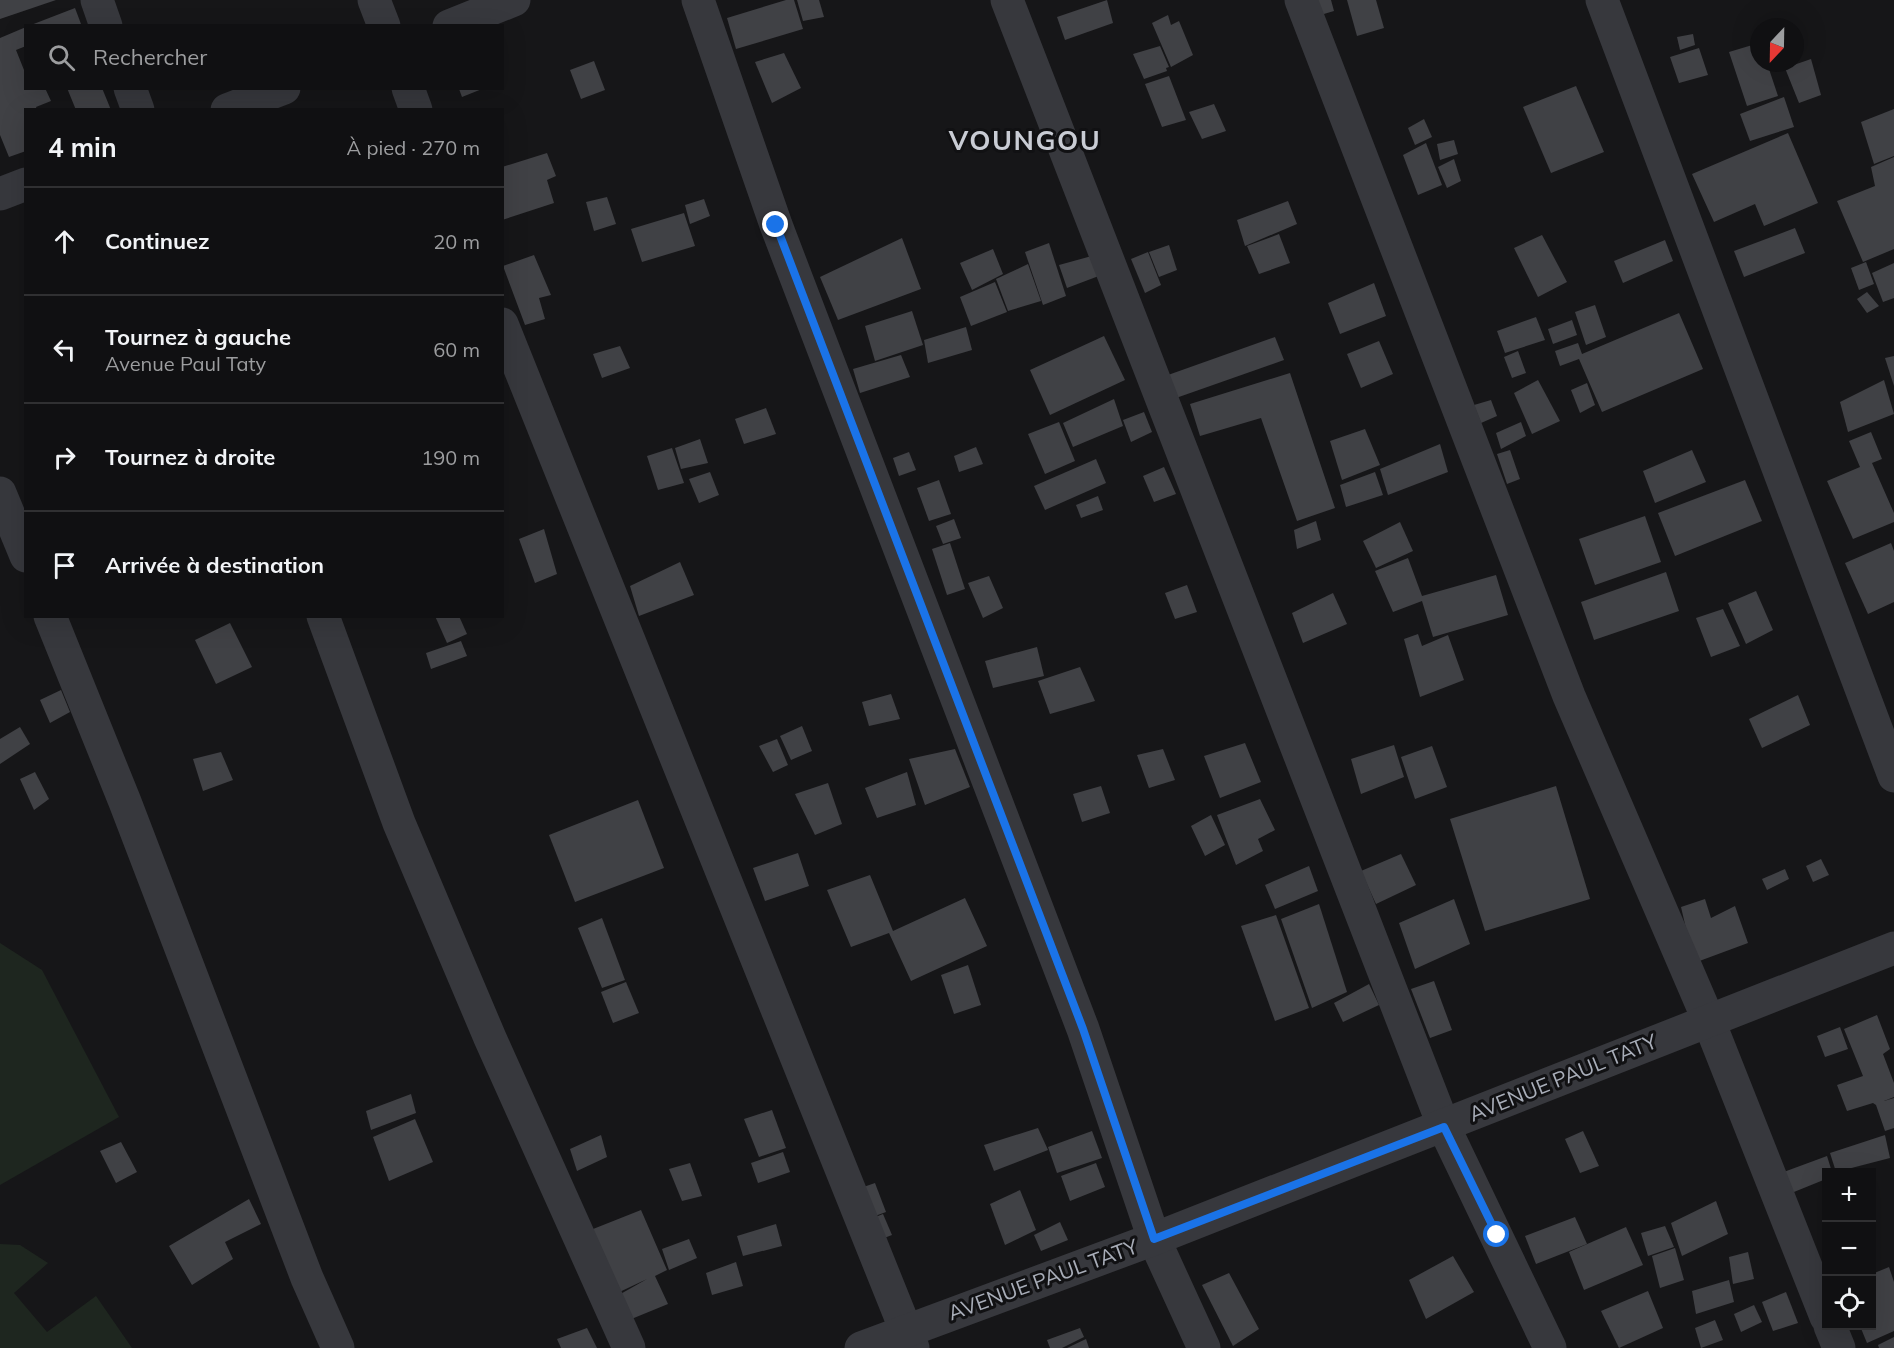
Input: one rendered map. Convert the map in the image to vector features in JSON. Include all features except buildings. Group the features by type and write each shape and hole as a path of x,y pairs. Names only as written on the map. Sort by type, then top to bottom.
{"street":[{"path":"97,0 105,24"},
{"path":"374,0 383,24"},
{"path":"454,24 514,0"},
{"path":"698,0 780,237 1083,1029 1154,1239 1204,1348"},
{"path":"1007,0 1444,1127 1550,1348"},
{"path":"1301,0 1569,696 1708,1019 1822,1304"},
{"path":"1602,0 1894,776"},
{"path":"131,90 137,108"},
{"path":"232,108 279,90"},
{"path":"409,90 415,108"},
{"path":"0,194 24,185"},
{"path":"504,329 910,1339"},
{"path":"0,493 24,551"},
{"path":"51,618 130,813 303,1267 338,1348"},
{"path":"324,618 403,834 490,1038 629,1348"},
{"name":"AVENUE PAUL TATY","path":"861,1348 910,1339 1154,1239 1444,1127 1708,1019 1894,948"},
{"path":"1832,1330 1839,1348"}],"shaded area":[{"path":"0,943 42,970 119,1117 0,1185"},
{"path":"0,1244 20,1245 48,1263 14,1293 47,1332 96,1296 132,1348 0,1348"}],"district":[{"name":"VOUNGOU","path":"1025,141"}],"route":[{"path":"776,225 1083,1029 1154,1239 1444,1127 1497,1235"}]}
